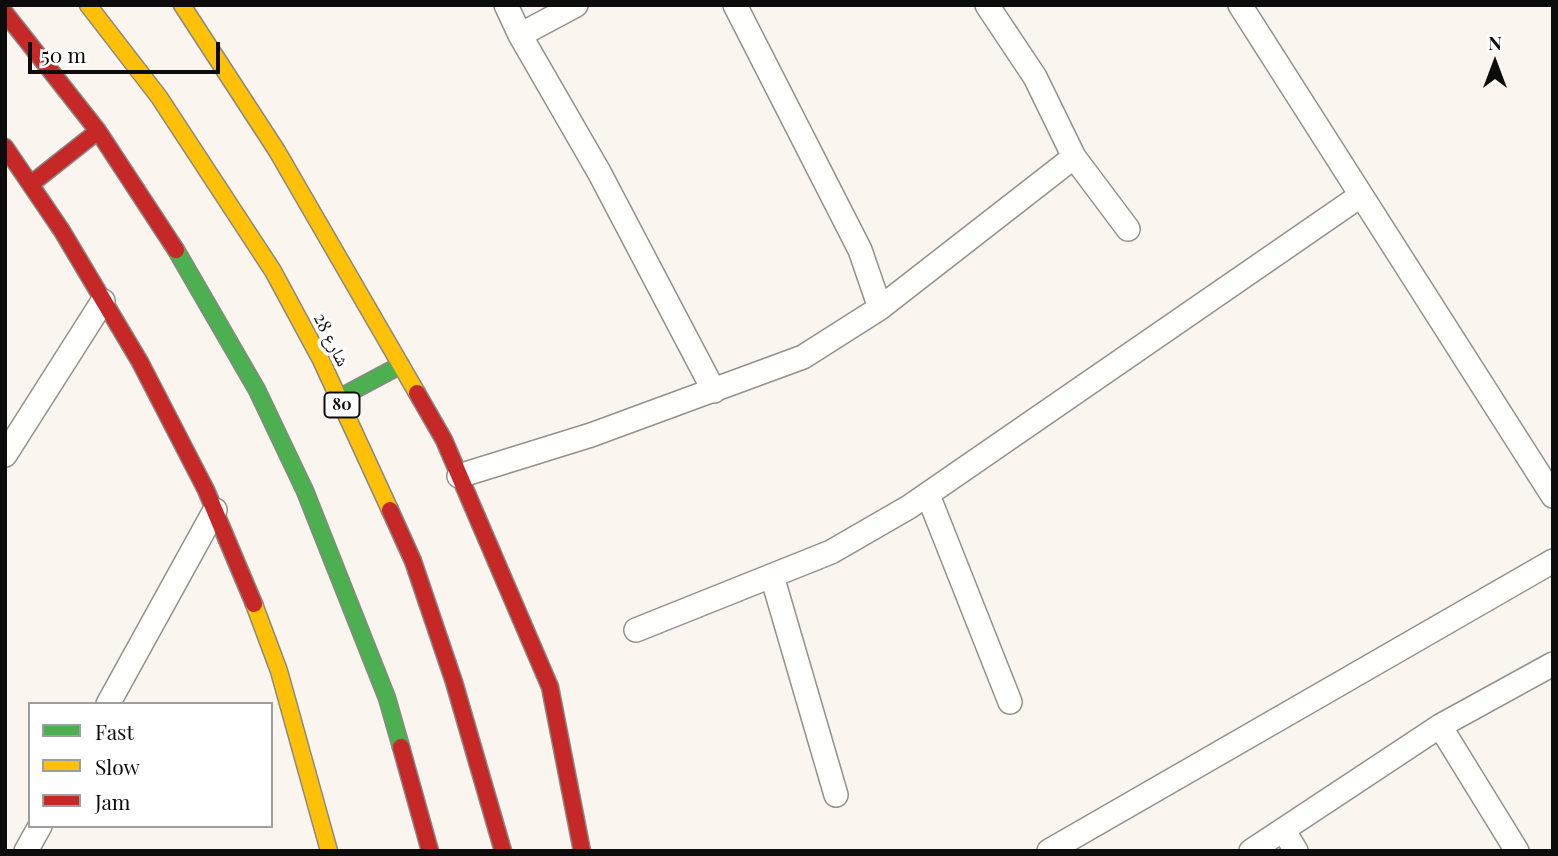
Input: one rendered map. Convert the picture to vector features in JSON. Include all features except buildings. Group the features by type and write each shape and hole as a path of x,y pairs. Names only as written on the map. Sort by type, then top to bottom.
{"main road":[{"name":"شارع 28","path":"88,5 159,97 273,271 339,398 413,561 454,682 503,851"},
{"path":"181,5 277,151 444,440 550,687 582,851"},
{"path":"5,13 98,131 156,216 257,390 304,491 387,698 429,851"},
{"path":"31,184 98,131"},
{"path":"5,146 103,301 174,425 215,510 279,671 329,851"},
{"path":"339,398 401,365"}],"street":[{"path":"506,5 520,35 599,172 714,391"},
{"path":"520,35 576,5"},
{"path":"735,5 860,250 880,308"},
{"path":"987,5 1035,77 1074,157 1128,229"},
{"path":"1240,5 1553,496"},
{"path":"459,476 591,435 803,357 880,308 1074,157"},
{"path":"636,630 831,551 928,495 1360,196"},
{"path":"5,454 103,301"},
{"path":"928,495 1010,702"},
{"path":"109,702 215,510"},
{"path":"1049,851 1553,561"},
{"path":"772,576 836,795"},
{"path":"1251,851 1440,726 1553,664"},
{"path":"1440,726 1517,851"},
{"path":"26,851 39,828"},
{"path":"1284,831 1296,851"}],"traffic: fast":[{"path":"176,250 257,390 305,491 387,698 401,747"},
{"path":"339,398 401,365"}],"traffic: slow":[{"path":"88,5 159,97 273,271 321,360 390,510"},
{"path":"182,5 277,151 417,393"},
{"path":"254,604 279,671 329,851"}],"traffic: jam":[{"path":"5,13 98,131 176,250"},
{"path":"31,184 98,131"},
{"path":"5,147 62,231 140,362 206,490 254,604"},
{"path":"417,393 444,440 550,687 582,851"},
{"path":"390,510 413,561 454,682 503,851"},
{"path":"401,747 430,851"}]}
